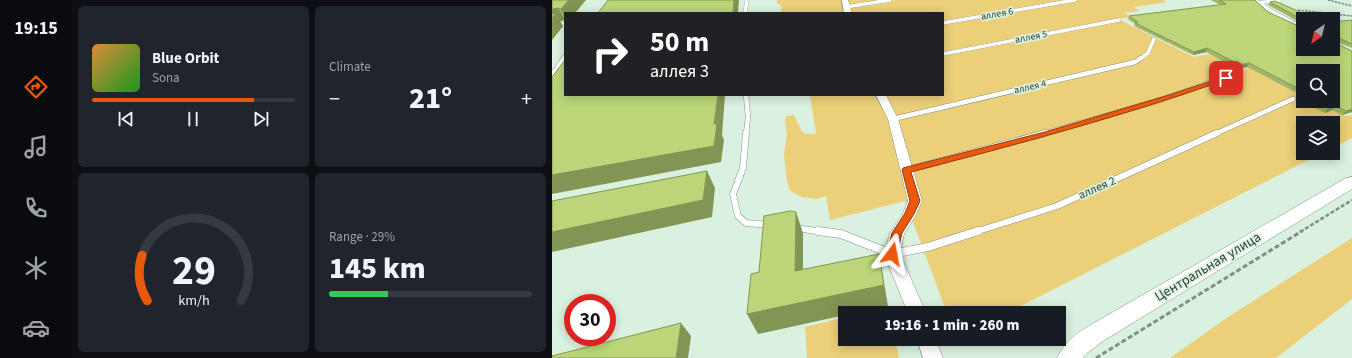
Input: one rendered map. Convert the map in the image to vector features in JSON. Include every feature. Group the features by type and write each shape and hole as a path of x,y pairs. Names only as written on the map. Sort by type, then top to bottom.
{"street":[{"path":"1256,1 1270,12 1296,25"},
{"path":"882,96 893,119 915,201 897,233 892,254 914,306"},
{"name":"Центральная улица","path":"1069,358 1079,345 1095,334 1352,182"},
{"path":"929,346 933,358"}],"lane":[{"path":"746,12 747,0"},
{"path":"846,7 890,0"},
{"name":"аллея 6","path":"944,23 1074,0"},
{"path":"1256,1 1280,0"},
{"name":"аллея 5","path":"944,54 1119,20"},
{"path":"552,24 564,23"},
{"name":"аллея 4","path":"893,119 1135,62 1148,54 1154,39"},
{"path":"552,75 564,58"},
{"path":"906,170 1048,133 1120,112 1171,97 1240,72"},
{"path":"746,96 748,117 743,168 733,194 738,216 746,223 775,225"},
{"name":"аллея 2","path":"892,254 928,247 1057,206 1293,99"},
{"path":"790,227 841,234 892,254"}],"path":[{"path":"1328,0 1352,6"},
{"path":"1298,10 1352,16"},
{"path":"1096,358 1352,200"}],"shaded area":[{"path":"777,0 1163,0 1167,2 1134,7 1140,11 1125,13 1130,17 1118,19 1194,57 1210,54 1241,70 1249,68 1296,92 1296,108 1328,108 1346,116 1352,115 1352,138 1340,144 1340,116 1296,116 1296,160 1308,160 1021,306 944,306 905,201 830,220 826,196 817,199 802,197 789,189 784,154 787,133 785,122 786,116 794,115 802,132 807,134 816,134 810,96 944,96 944,12 780,12 782,6 777,3"},
{"path":"1352,238 1352,299 1276,358 1170,358 1228,317"},
{"path":"838,319 838,346 896,346 899,358 807,358 805,327"}],"building":[{"path":"552,0 569,0 561,9 552,9"},
{"path":"608,0 734,0 733,12 599,12"},
{"path":"1219,0 1255,0 1268,12 1296,25 1296,56 1340,56 1340,45 1352,51 1352,109 1346,111 1339,108 1340,64 1296,64 1296,87 1249,63 1240,65 1207,48 1194,52 1135,23 1138,22 1129,16 1226,4"},
{"path":"1275,1 1300,12 1296,12 1296,16 1270,2"},
{"path":"1352,20 1352,44 1340,39 1340,21"},
{"path":"564,61 564,96 718,96 714,124 717,124 714,146 552,175 552,77"},
{"path":"707,171 703,200 552,232 552,201"},
{"path":"790,211 796,212 795,271 879,254 884,285 747,314 751,274 759,272 764,216"},
{"path":"681,323 676,358 552,358 552,356 591,346 616,346 616,340"}],"route":[{"path":"892,254 897,233 915,201 906,170 1048,133 1171,97 1226,78"}]}
